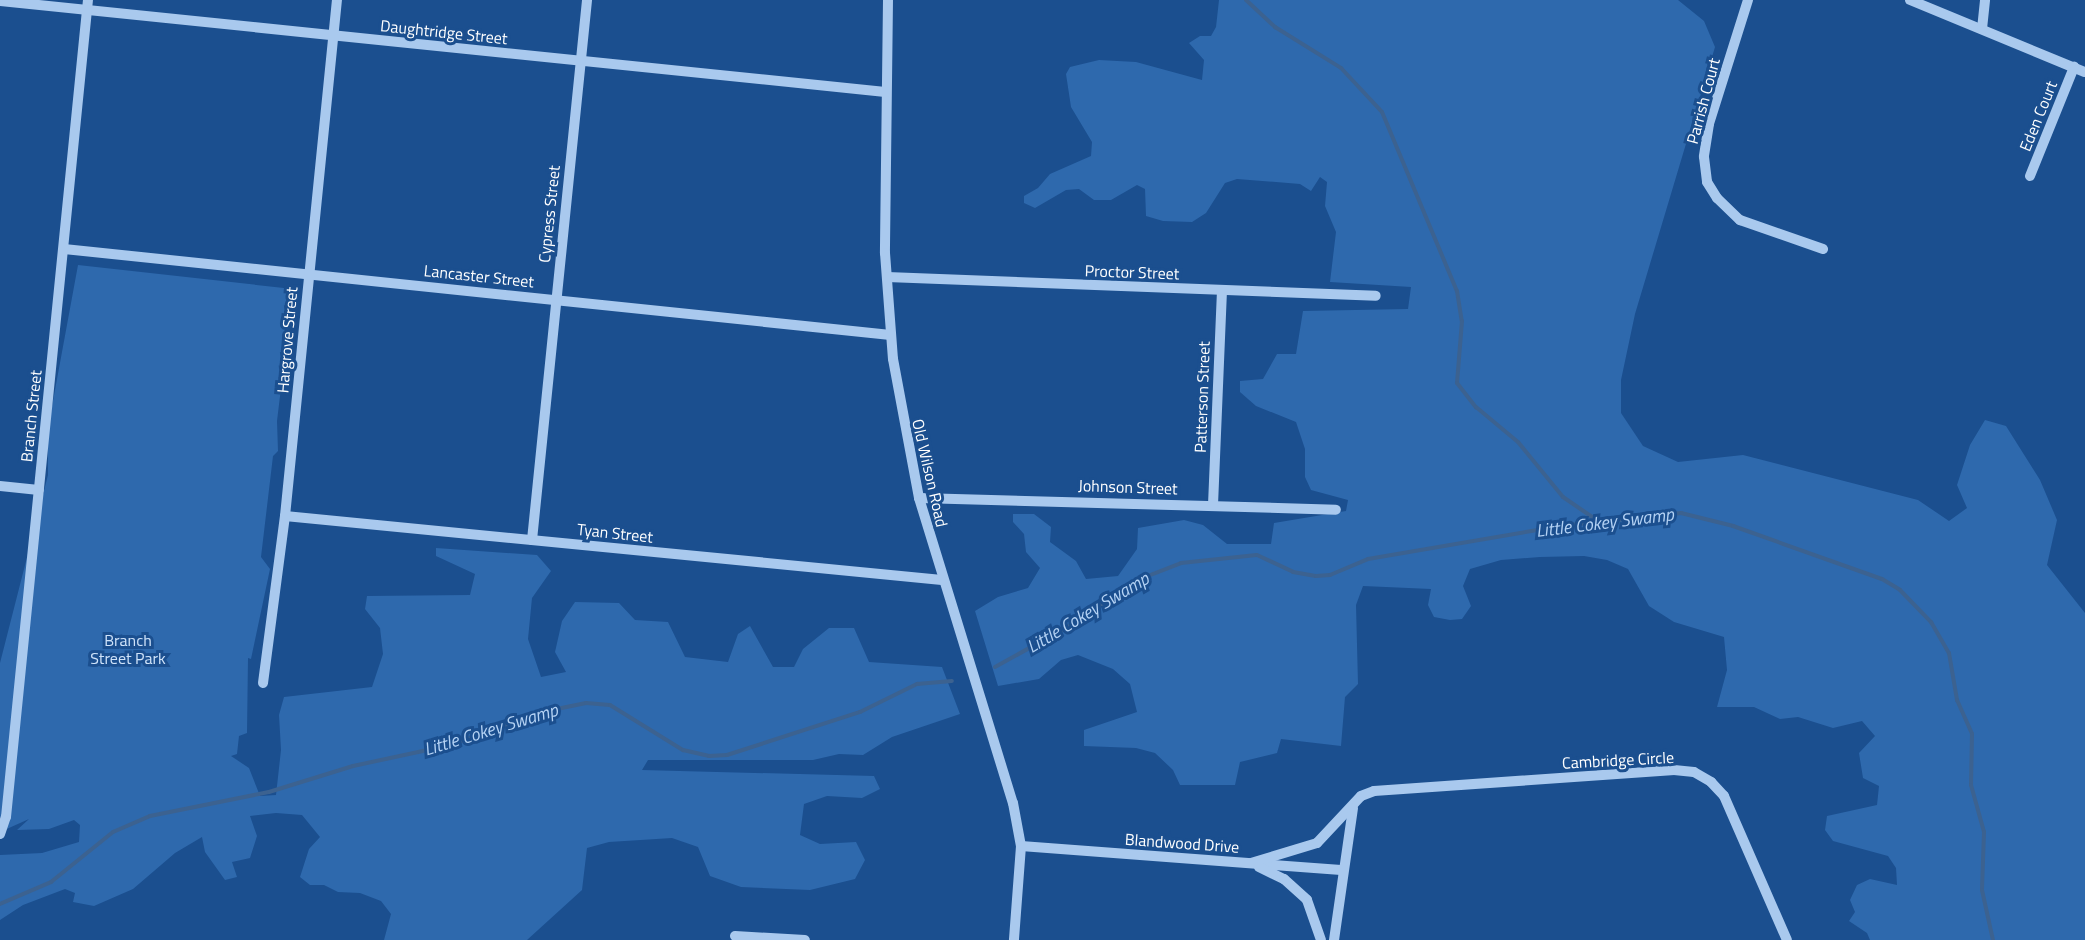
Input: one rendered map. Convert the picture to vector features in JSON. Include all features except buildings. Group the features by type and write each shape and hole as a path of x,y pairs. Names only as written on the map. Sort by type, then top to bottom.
{"street":[{"name":"Hargrove Street","path":"262,683 285,516 337,0"},
{"name":"Cypress Street","path":"532,540 587,0"},
{"name":"Old Wilson Road","path":"888,0 885,92 887,277 896,386 919,498 942,580 1001,759 1021,846 1014,940"},
{"name":"Parrish Court","path":"1748,0 1709,124 1704,158 1707,182 1717,198 1740,220 1822,249"},
{"path":"1910,0 2085,72"},
{"path":"1982,29 1985,0"},
{"name":"Daughtridge Street","path":"0,1 88,5 334,35 885,92"},
{"name":"Branch Street","path":"0,834 6,817 88,5"},
{"name":"Eden Court","path":"2030,176 2074,67"},
{"name":"Lancaster Street","path":"64,249 891,334"},
{"name":"Proctor Street","path":"887,277 1376,296"},
{"name":"Patterson Street","path":"1214,505 1222,291"},
{"path":"0,486 39,490"},
{"name":"Johnson Street","path":"919,498 1336,510"},
{"name":"Tyan Street","path":"285,516 942,580"},
{"name":"Cambridge Circle","path":"1251,863 1317,843 1361,796 1374,791 1674,770 1694,772 1711,782 1724,796 1787,940"},
{"path":"1334,940 1341,870 1353,805"},
{"name":"Blandwood Drive","path":"1021,846 1341,870"},
{"path":"1251,863 1284,879 1307,900 1321,940"},
{"path":"735,936 805,940"}],"green space":[{"path":"1219,0 1678,0 1704,21 1715,47 1635,314 1621,380 1621,413 1643,446 1678,462 1743,455 1918,500 1949,521 1967,508 1957,485 1970,445 1985,420 2006,426 2040,480 2057,520 2047,565 2085,613 2085,940 1870,940 1867,933 1849,921 1855,912 1850,900 1857,885 1870,879 1897,885 1896,868 1888,856 1833,841 1825,830 1827,816 1877,805 1879,786 1863,778 1859,753 1875,736 1862,721 1833,728 1798,717 1780,719 1754,707 1717,707 1727,670 1724,637 1674,622 1649,606 1628,569 1607,560 1584,556 1540,557 1501,560 1470,569 1463,586 1471,606 1462,619 1450,620 1434,617 1428,605 1431,589 1363,586 1356,605 1358,684 1345,697 1341,746 1281,739 1277,753 1240,762 1235,785 1180,785 1173,770 1155,753 1136,748 1084,746 1084,730 1137,712 1130,684 1113,669 1078,655 1061,660 1039,679 998,686 975,611 998,597 1028,588 1040,568 1026,552 1024,534 1013,522 1013,514 1034,514 1051,527 1050,542 1076,561 1086,579 1118,576 1137,549 1138,528 1184,520 1203,525 1227,544 1271,544 1274,523 1346,511 1348,500 1311,490 1305,477 1305,449 1296,422 1256,406 1240,392 1240,381 1263,379 1277,354 1296,354 1303,311 1408,309 1411,287 1330,282 1336,232 1325,206 1327,182 1320,177 1311,191 1300,184 1237,179 1225,183 1206,213 1192,222 1163,221 1146,216 1145,189 1137,185 1111,200 1094,200 1079,189 1066,190 1035,208 1024,203 1024,196 1038,188 1050,174 1091,156 1092,142 1071,107 1066,74 1070,67 1099,60 1136,62 1202,80 1204,60 1189,43 1200,36 1211,36 1216,27"},
{"name":"Branch Street Park","path":"78,265 293,289 277,421 278,451 273,456 261,557 270,569 251,659 248,658 247,733 239,736 237,754 231,756 249,768 260,796 276,795 281,750 279,715 284,697 372,687 383,654 380,628 365,609 367,596 470,595 475,574 436,556 436,548 537,555 551,571 532,598 528,639 541,677 566,672 555,652 562,621 575,602 619,603 635,620 668,622 685,657 728,662 738,634 750,626 773,667 794,667 803,649 829,628 854,628 869,662 942,667 960,714 892,737 863,755 839,754 813,760 648,760 642,770 874,776 880,789 862,798 827,796 804,804 800,835 820,844 856,842 865,860 855,879 810,890 741,887 710,876 698,847 672,838 609,842 587,848 582,890 527,940 384,940 391,914 381,901 360,893 338,892 324,885 310,885 300,877 309,849 320,837 302,815 276,813 250,816 257,836 250,858 232,862 237,877 225,880 205,852 202,837 175,853 133,889 94,906 73,902 75,893 65,889 23,905 0,920 0,855 42,853 79,842 80,825 74,820 49,829 17,830 29,819 0,832 0,663 48,475 48,428"}],"waterway":[{"path":"1246,0 1275,27 1341,68 1382,112 1457,291 1462,321 1457,383 1476,407 1518,442 1563,497 1601,523"},
{"name":"Little Cokey Swamp","path":"995,667 1071,625 1140,579 1181,563 1257,555 1293,572 1316,576 1330,575 1368,559 1561,526 1681,513 1733,526 1882,579 1900,590 1931,622 1949,653 1957,700 1972,734 1971,785 1984,832 1982,890 1993,940"},
{"name":"Little Cokey Swamp","path":"0,904 51,882 113,832 150,816 269,792 353,766 451,745 542,712 586,703 610,705 683,750 709,756 727,755 860,712 917,684 952,681"}]}
